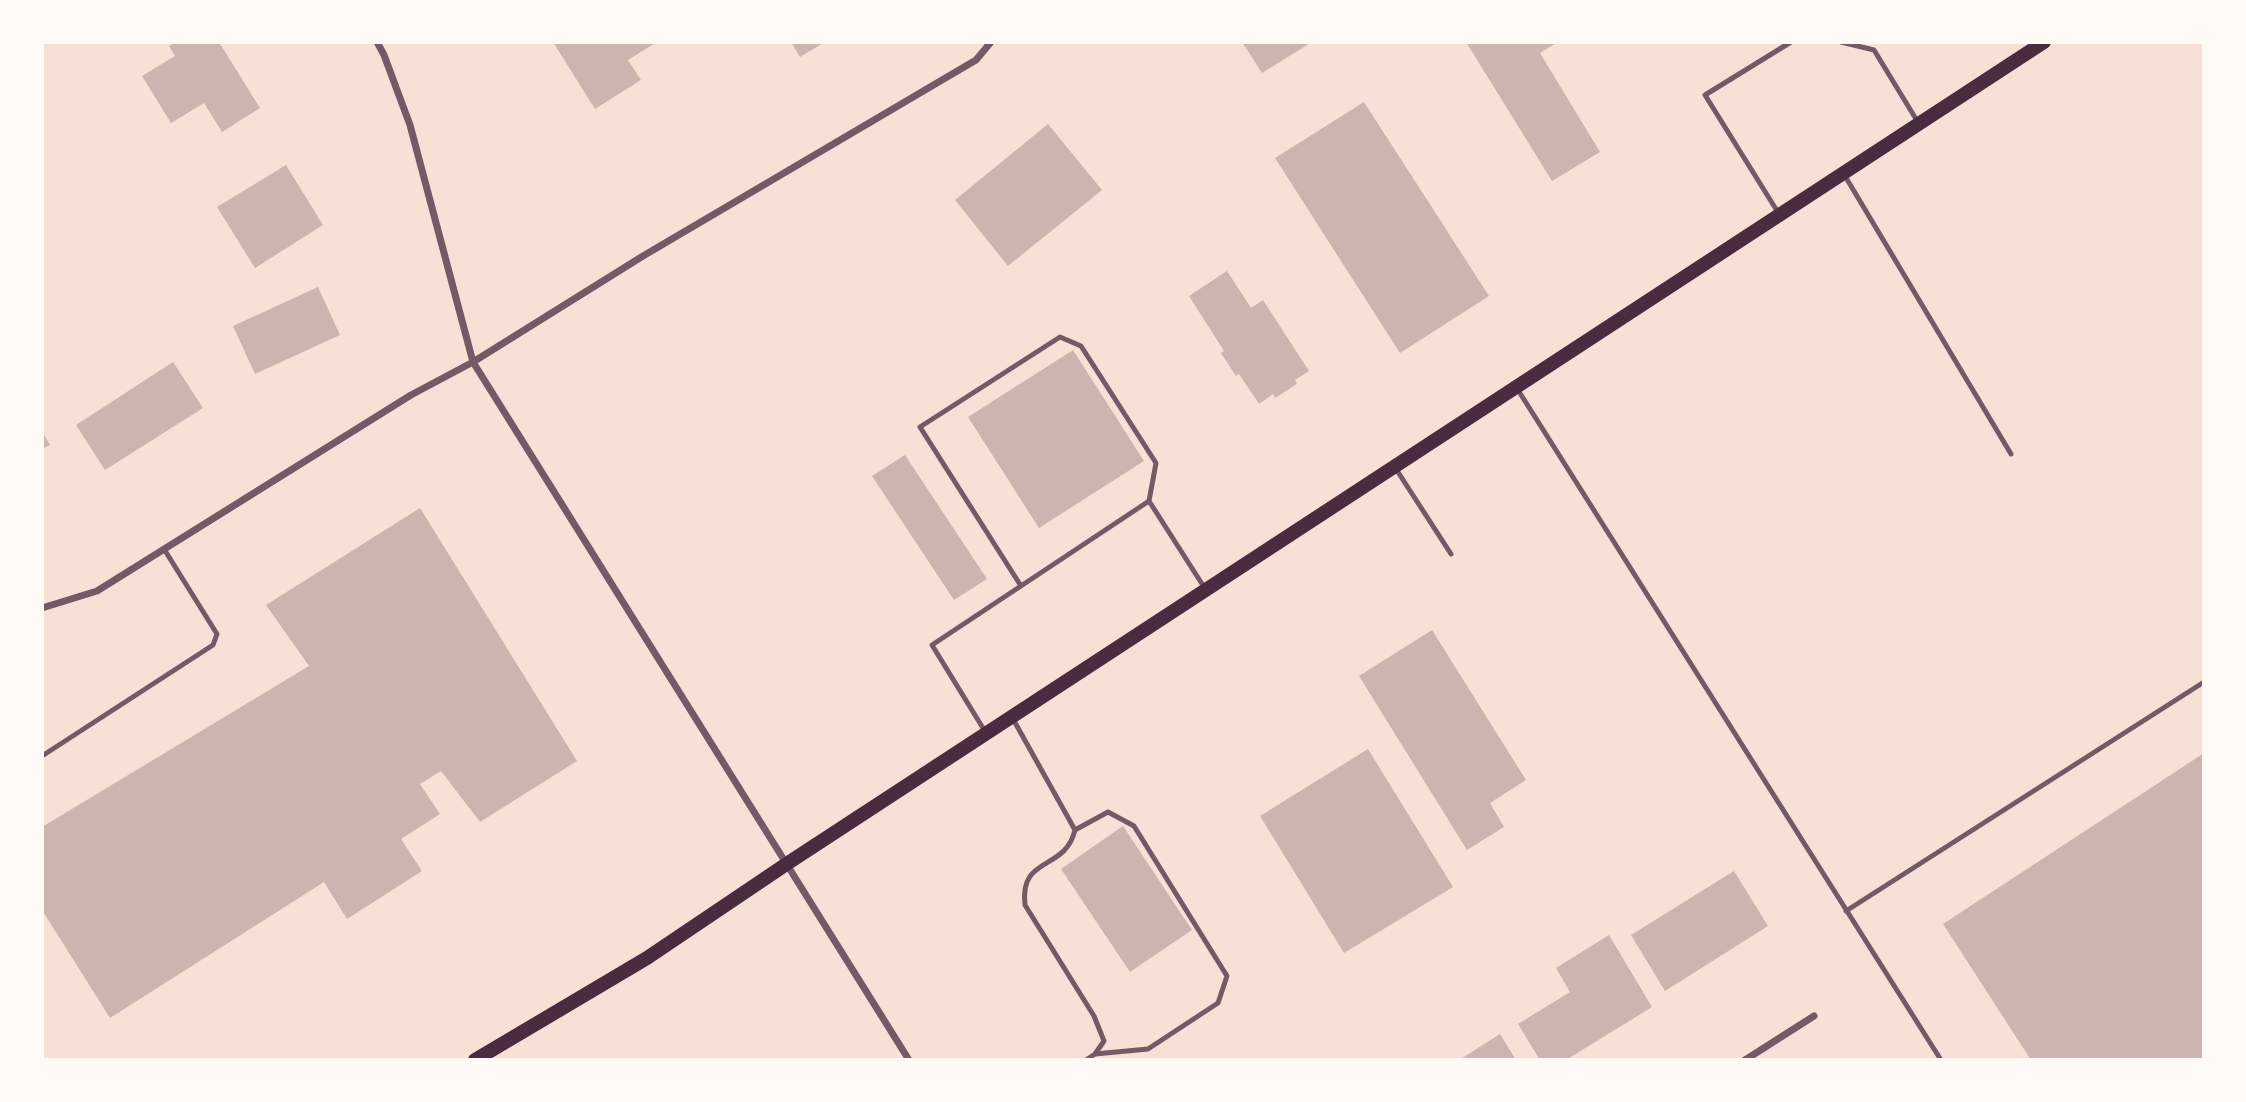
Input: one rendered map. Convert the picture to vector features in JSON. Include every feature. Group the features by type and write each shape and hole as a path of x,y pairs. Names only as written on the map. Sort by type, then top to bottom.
{"main road":[{"path":"475,1060 647,958 788,863 2044,42"}],"street":[{"path":"377,42 410,125 473,362 909,1060"},
{"path":"42,608 97,591 411,395 473,362 643,256 976,60 991,42"},
{"path":"1745,1060 1814,1016"}],"lane":[{"path":"1779,214 1705,95 1791,42"},
{"path":"1840,42 1874,50 1919,124"},
{"path":"1843,173 2011,454"},
{"path":"1021,586 919,427 1060,337 1081,346 1156,463 1149,501 1206,590"},
{"path":"1516,387 1941,1060"},
{"path":"1395,466 1451,554"},
{"path":"986,734 932,645 1149,501"},
{"path":"42,756 214,645 217,634 164,549"},
{"path":"1846,911 2204,682"},
{"path":"1012,717 1075,830 1072,844 1028,876 1023,890 1025,905 1094,1016 1104,1041 1095,1054 1086,1060"},
{"path":"1075,830 1108,812 1134,826 1227,976 1218,1003 1148,1049 1095,1054"}],"building":[{"path":"176,42 219,42 260,108 222,132 204,103 171,123 142,76 175,56 169,46"},
{"path":"553,42 657,42 628,60 641,80 595,109"},
{"path":"791,42 825,42 800,57"},
{"path":"1242,42 1312,42 1262,73"},
{"path":"1466,42 1558,42 1540,53 1600,152 1552,181"},
{"path":"1364,102 1489,296 1400,353 1275,158"},
{"path":"1048,124 1102,190 1008,266 955,200"},
{"path":"286,165 323,225 255,268 217,207"},
{"path":"1227,271 1251,308 1263,300 1309,371 1295,380 1297,384 1275,398 1273,394 1259,404 1221,353 1224,351 1189,296"},
{"path":"318,287 340,335 255,374 233,326"},
{"path":"1073,350 1144,461 1039,528 968,417"},
{"path":"173,362 203,408 105,470 76,425"},
{"path":"42,431 50,445 42,449"},
{"path":"905,455 987,579 954,600 872,476"},
{"path":"420,508 577,761 480,822 441,771 420,784 440,814 401,839 422,871 347,919 324,882 110,1018 42,910 42,827 309,666 266,605"},
{"path":"1432,630 1526,780 1490,803 1504,827 1467,850 1359,676"},
{"path":"1368,749 1453,887 1344,953 1260,816"},
{"path":"2204,753 2204,1060 2031,1060 1943,924"},
{"path":"1123,826 1192,930 1130,972 1061,869"},
{"path":"1734,871 1768,926 1665,991 1631,935"},
{"path":"1609,935 1652,1007 1566,1060 1540,1060 1518,1024 1570,992 1556,968"},
{"path":"1500,1034 1516,1060 1459,1060"}]}
